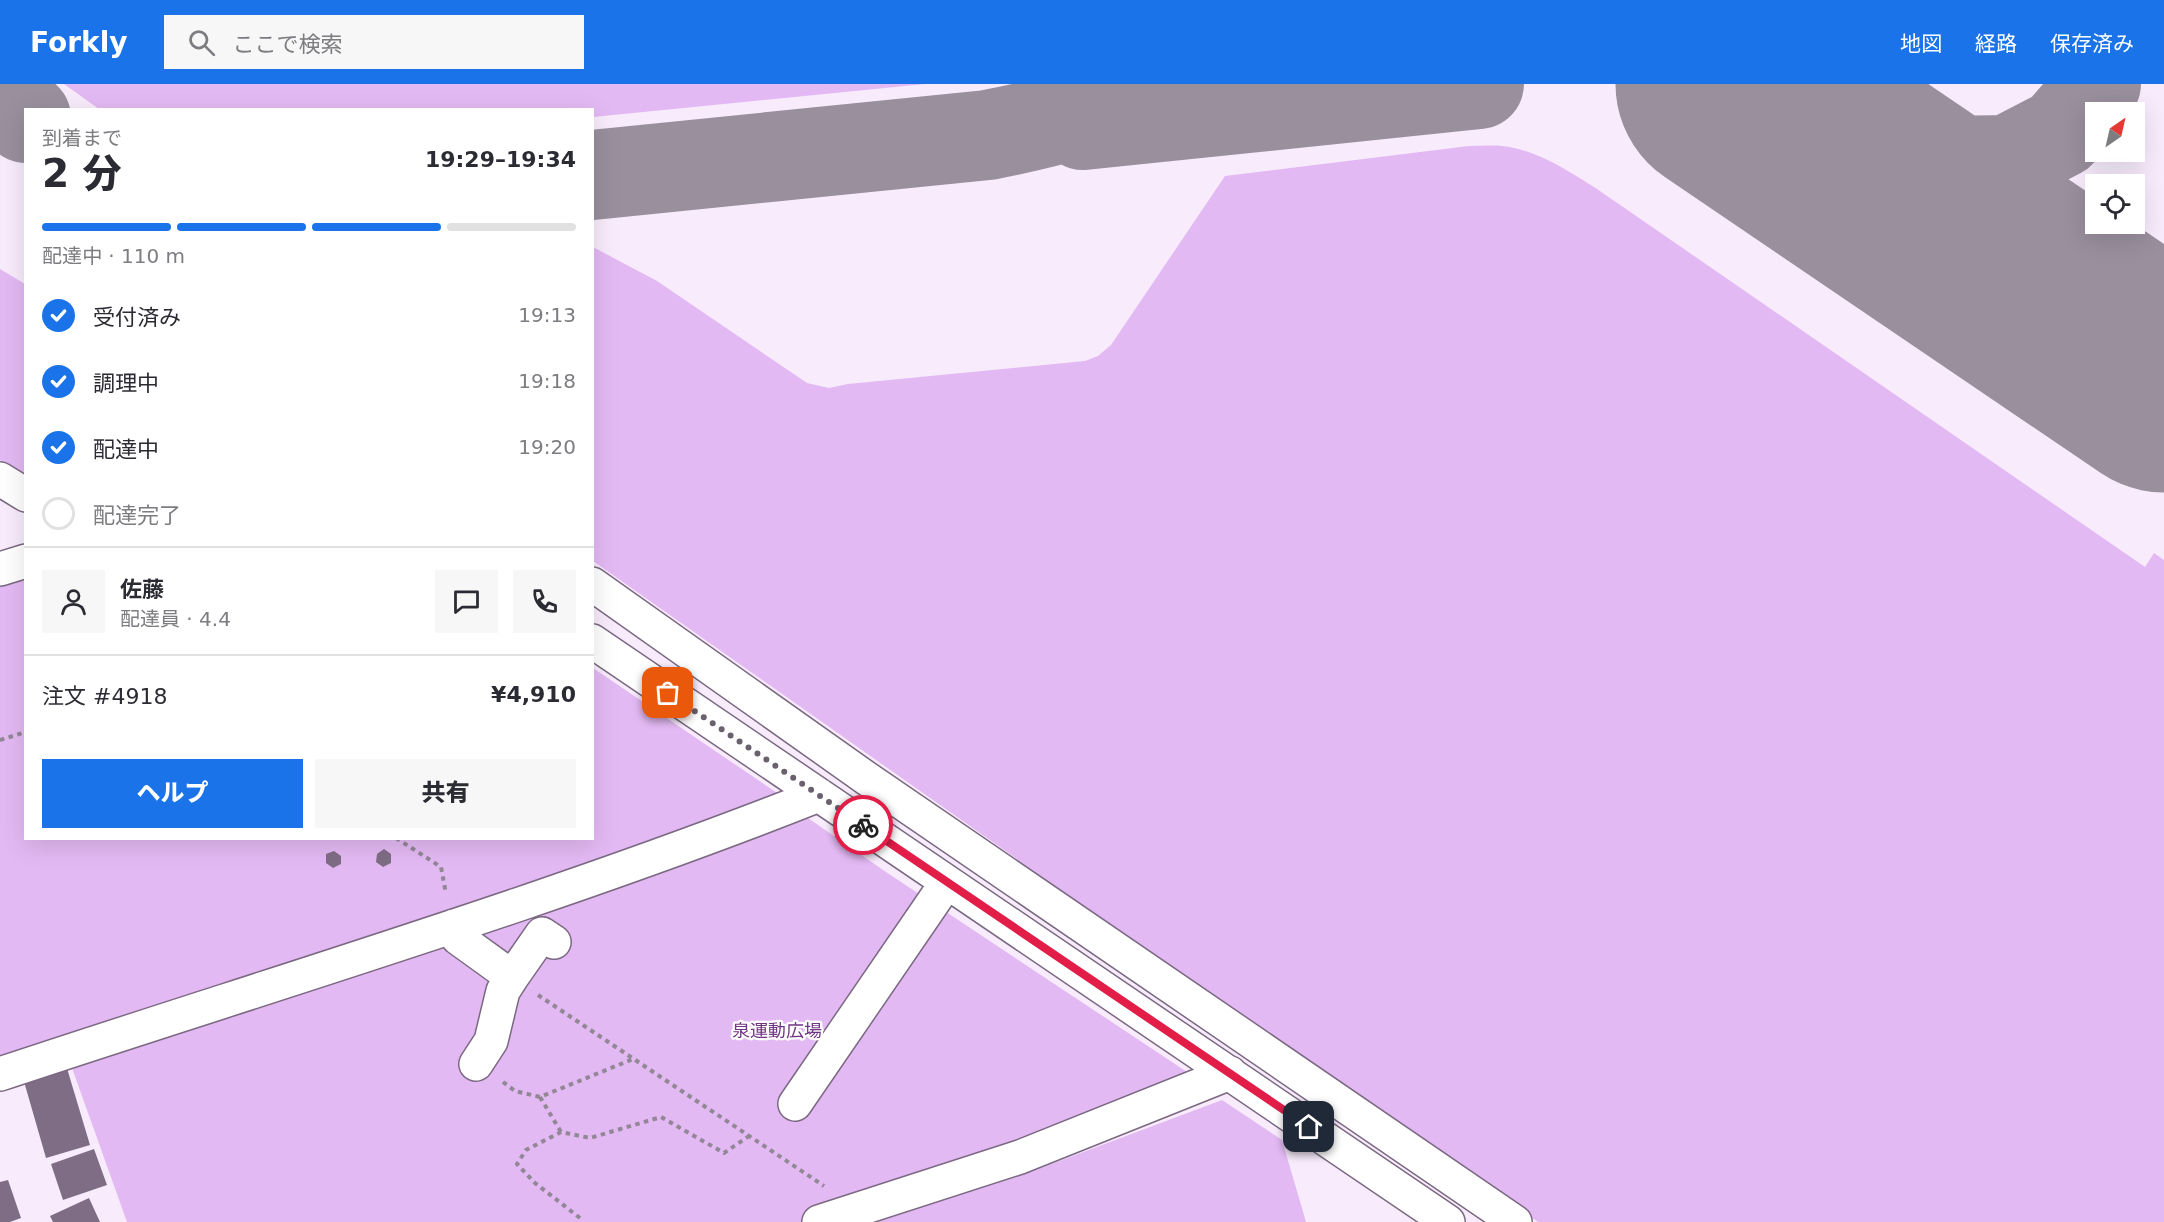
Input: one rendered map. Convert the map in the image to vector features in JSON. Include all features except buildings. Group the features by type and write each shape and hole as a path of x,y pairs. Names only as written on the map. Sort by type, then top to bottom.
{"street":[{"path":"0,479 24,496"},
{"path":"0,507 24,498"},
{"path":"0,569 24,562"},
{"path":"594,585 866,778 1515,1222"},
{"path":"594,642 1448,1222"},
{"path":"0,1074 218,1001 503,911 721,834 819,795"},
{"path":"795,1104 947,882"},
{"path":"454,926 458,938 521,982"},
{"path":"478,1060 491,1041 503,991 521,982 542,934 554,942"},
{"path":"819,1222 1020,1157 1230,1073"}],"path":[{"path":"0,740 24,733"},
{"path":"399,840 441,867 454,926"},
{"path":"521,982 829,1190"},
{"path":"478,1060 515,1091 540,1097 633,1059"},
{"path":"540,1097 561,1132"},
{"path":"580,1218 535,1183 517,1164 526,1150 561,1132 590,1138 661,1117 724,1152 749,1136"}],"green space":[{"path":"64,84 925,84 594,117 594,108 98,108"},
{"path":"1469,146 1498,146 1528,152 1552,162 1597,189 2145,567 2154,553 2164,560 2164,1222 1538,1222 1344,1089 594,562 594,248 657,281 807,383 829,388 848,384 1085,361 1098,356 1111,345 1225,176"},
{"path":"0,269 24,283 24,473 0,460"},
{"name":"泉運動広場","path":"24,578 24,840 594,840 594,669 783,797 805,816 886,872 1193,1076 1021,1140 1030,1172 1222,1100 1282,1140 1306,1222 127,1222 72,1068 400,961 0,1060 0,586"}],"taxiway":[{"path":"594,175 988,135 1072,115 1152,84"},
{"path":"1083,125 1479,84"},
{"path":"1702,84 1742,94 1890,153 1943,161 2008,160 2060,133 2088,101 2096,84"},
{"path":"0,100 24,117"}],"runway":[{"path":"1728,84 2164,380"}],"way so far":[{"path":"668,693 863,825"}],"route":[{"path":"863,825 1309,1127"}]}
